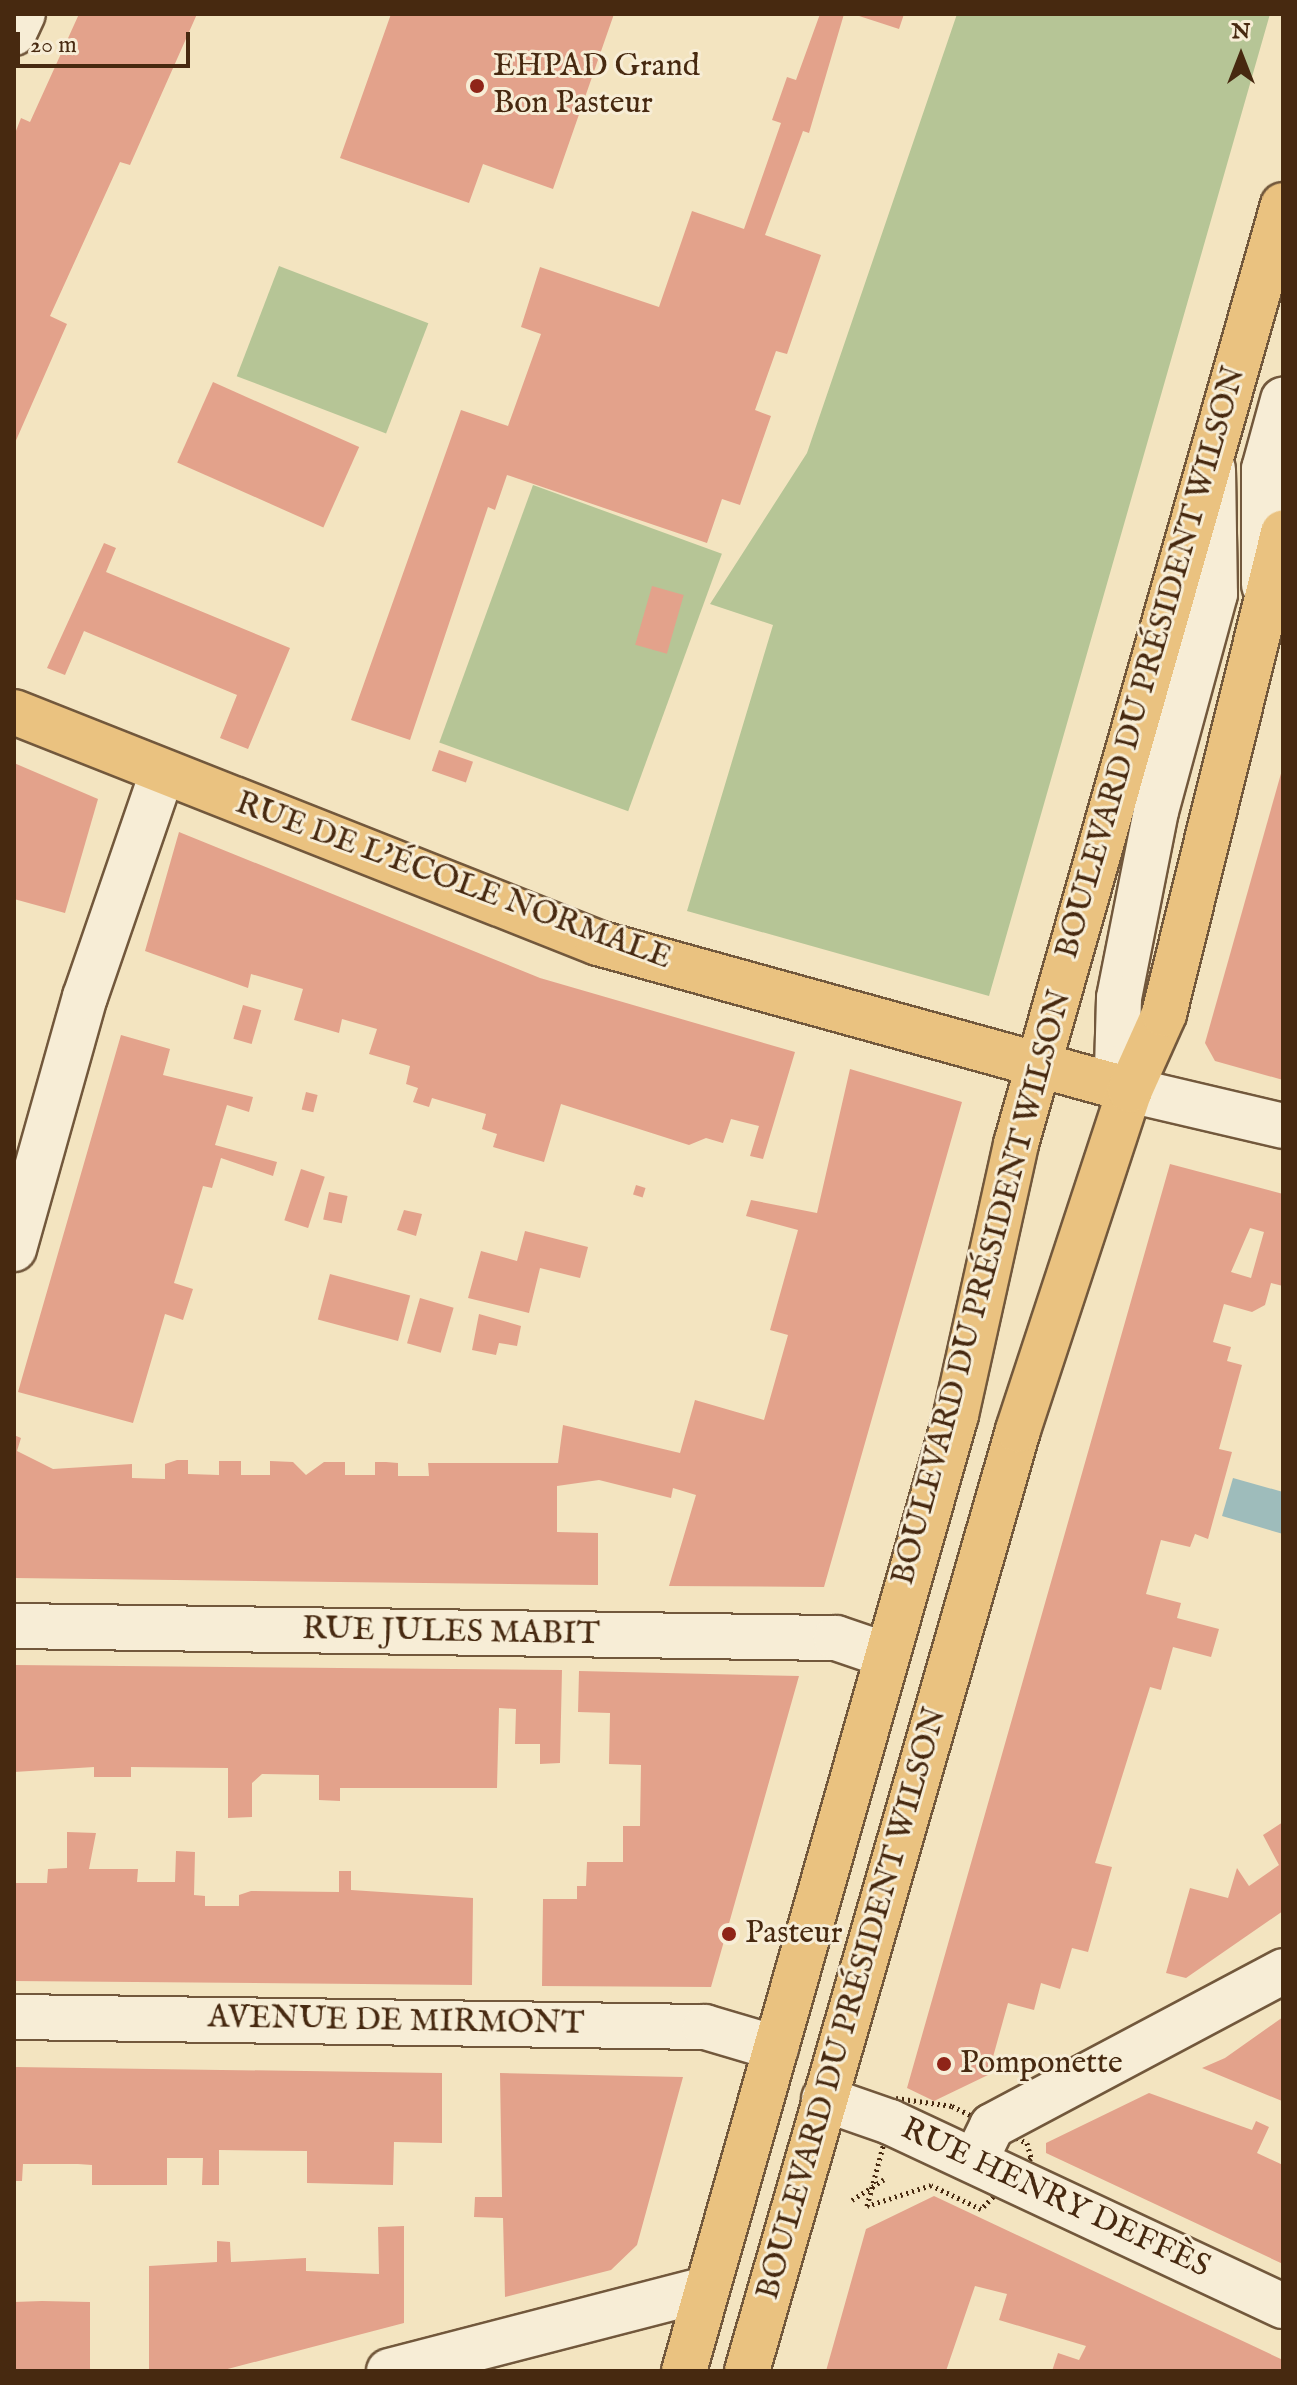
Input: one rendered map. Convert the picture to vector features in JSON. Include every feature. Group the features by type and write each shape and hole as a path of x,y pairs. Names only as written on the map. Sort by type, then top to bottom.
{"main road":[{"name":"BOULEVARD DU PRÉSIDENT WILSON","path":"684,2371 956,1415 1038,1068 1283,205"},
{"name":"BOULEVARD DU PRÉSIDENT WILSON","path":"747,2371 1018,1430 1130,1090 1164,1014 1264,599 1283,533"},
{"name":"RUE DE L'ÉCOLE NORMALE","path":"14,712 162,774 598,943 1038,1068 1130,1090"}],"street":[{"path":"14,33 23,14"},
{"path":"1264,599 1264,469 1283,400"},
{"path":"1213,447 1215,594 1156,811 1119,998 1117,1068 1130,1090 1283,1126"},
{"path":"14,1249 85,997 162,774"},
{"name":"RUE JULES MABIT","path":"14,1626 836,1638 886,1655"},
{"path":"975,2161 992,2126 1283,1971"},
{"name":"AVENUE DE MIRMONT","path":"14,2017 705,2027 776,2048"},
{"name":"RUE HENRY DEFFÈS","path":"824,2099 975,2161 1283,2306"},
{"path":"389,2371 707,2289"}],"path":[{"path":"780,2253 894,2175"}],"green space":[{"path":"957,14 1270,14 989,996 687,911 773,625 710,604 807,453"},
{"path":"279,266 428,323 386,434 237,376"},
{"path":"533,485 722,554 628,811 439,742"}],"water":[{"path":"1233,1478 1283,1492 1283,1534 1222,1516"}],"building":[{"path":"79,14 197,14 130,165 120,162 50,316 67,324 14,445 14,136 21,118 30,122"},
{"name":"EHPAD Grand Bon Pasteur","path":"391,14 614,14 553,189 483,164 469,203 340,158"},
{"path":"820,14 844,14 809,133 803,131 765,235 821,255 787,354 776,351 755,410 771,416 740,505 722,499 707,543 507,475 495,510 488,507 410,740 351,720 461,410 508,426 541,334 521,327 540,267 659,307 692,211 744,229 781,123 772,120 787,77 796,80"},
{"path":"853,14 904,14 899,29"},
{"path":"213,382 359,447 323,527 177,462"},
{"path":"104,543 116,548 106,572 290,648 248,749 220,738 237,695 84,631 65,675 47,668"},
{"path":"652,586 684,595 667,654 635,645"},
{"path":"439,750 473,762 466,783 432,771"},
{"path":"14,763 98,799 65,913 14,899"},
{"path":"1282,770 1283,1080 1215,1061 1205,1043"},
{"path":"179,832 540,978 795,1052 763,1159 750,1156 759,1126 731,1119 723,1143 706,1138 689,1145 561,1104 544,1162 493,1147 497,1134 482,1129 486,1114 432,1098 429,1107 413,1102 418,1088 406,1084 410,1066 369,1054 377,1029 342,1019 339,1033 294,1020 303,989 251,974 248,988 145,951"},
{"path":"243,1005 261,1010 252,1044 233,1039"},
{"path":"121,1035 170,1049 163,1075 253,1097 249,1112 227,1105 215,1145 277,1162 273,1176 221,1158 212,1188 203,1186 174,1283 193,1289 183,1320 165,1314 133,1423 18,1392"},
{"path":"850,1069 962,1102 824,1587 669,1586 696,1495 673,1488 671,1498 599,1480 557,1486 557,1532 598,1533 598,1585 14,1578 14,1435 21,1438 17,1451 53,1469 132,1464 132,1478 165,1479 165,1464 177,1460 188,1460 188,1474 219,1475 219,1461 241,1461 241,1475 270,1475 270,1461 293,1462 306,1475 324,1462 345,1462 345,1475 375,1475 375,1462 386,1462 398,1463 398,1476 429,1476 428,1463 558,1463 563,1425 680,1453 695,1400 764,1420 788,1335 770,1330 798,1230 746,1216 751,1200 817,1213"},
{"path":"306,1092 318,1095 313,1112 302,1109"},
{"path":"1170,1164 1283,1194 1283,1286 1271,1283 1265,1305 1252,1312 1224,1304 1213,1342 1231,1347 1227,1361 1242,1365 1219,1449 1232,1452 1208,1539 1195,1534 1190,1547 1161,1540 1146,1594 1181,1603 1177,1618 1219,1629 1211,1657 1173,1647 1161,1690 1150,1687 1095,1863 1112,1867 1088,1952 1072,1948 1060,1989 1041,1983 1034,2010 1008,2003 988,2075 934,2101 907,2088","holes":["1250,1228 1264,1232 1251,1278 1231,1272"]},
{"path":"301,1169 325,1177 308,1228 284,1220"},
{"path":"636,1185 646,1188 643,1197 633,1195"},
{"path":"329,1192 348,1196 342,1223 323,1219"},
{"path":"404,1210 422,1214 416,1236 397,1230"},
{"path":"525,1231 588,1247 580,1278 540,1268 529,1313 468,1298 481,1251 517,1261"},
{"path":"330,1274 410,1295 398,1341 318,1319"},
{"path":"420,1298 454,1308 441,1353 407,1343"},
{"path":"479,1314 521,1326 517,1346 499,1343 496,1355 472,1350"},
{"path":"14,1665 562,1670 560,1763 540,1764 540,1744 515,1744 516,1709 499,1708 497,1788 340,1788 340,1801 319,1800 319,1775 262,1774 252,1783 252,1817 228,1818 228,1768 131,1767 131,1777 94,1777 94,1767 14,1772"},
{"path":"579,1671 799,1676 711,1987 542,1986 543,1899 577,1899 577,1886 586,1886 587,1862 623,1862 623,1826 640,1826 641,1765 609,1764 610,1713 578,1712"},
{"path":"1283,1822 1283,1911 1186,1978 1166,1973 1190,1888 1228,1898 1237,1868 1249,1886 1279,1865 1263,1835"},
{"path":"67,1832 96,1833 89,1869 138,1869 137,1882 175,1882 176,1851 195,1852 194,1895 205,1896 205,1906 239,1906 239,1895 251,1891 339,1892 339,1871 351,1871 351,1890 473,1898 472,1985 14,1981 14,1883 47,1883 48,1869 67,1868"},
{"path":"1283,2017 1282,2101 1202,2068 1225,2058"},
{"path":"14,2067 442,2073 442,2143 394,2142 393,2185 307,2183 307,2151 219,2150 219,2185 202,2185 203,2158 167,2158 167,2185 92,2185 92,2165 78,2164 23,2164 22,2181 14,2181"},
{"path":"500,2073 683,2077 637,2245 611,2270 505,2297 503,2218 474,2217 475,2197 502,2197"},
{"path":"1149,2093 1252,2130 1256,2121 1269,2127 1257,2153 1283,2165 1283,2264 1046,2153 1046,2143"},
{"path":"934,2196 1283,2360 1283,2371 1052,2371 1058,2353 1079,2360 1086,2346 999,2320 1007,2294 975,2286 946,2371 826,2371 866,2229"},
{"path":"404,2226 404,2323 220,2371 149,2371 149,2266 217,2262 217,2241 230,2242 231,2262 306,2258 306,2271 379,2274 378,2227"},
{"path":"14,2302 90,2302 90,2371 14,2371"}],"place":[{"name":"EHPAD Grand Bon Pasteur","path":"477,86"},
{"name":"Pasteur","path":"729,1934"},
{"name":"Pomponette","path":"944,2064"}]}
